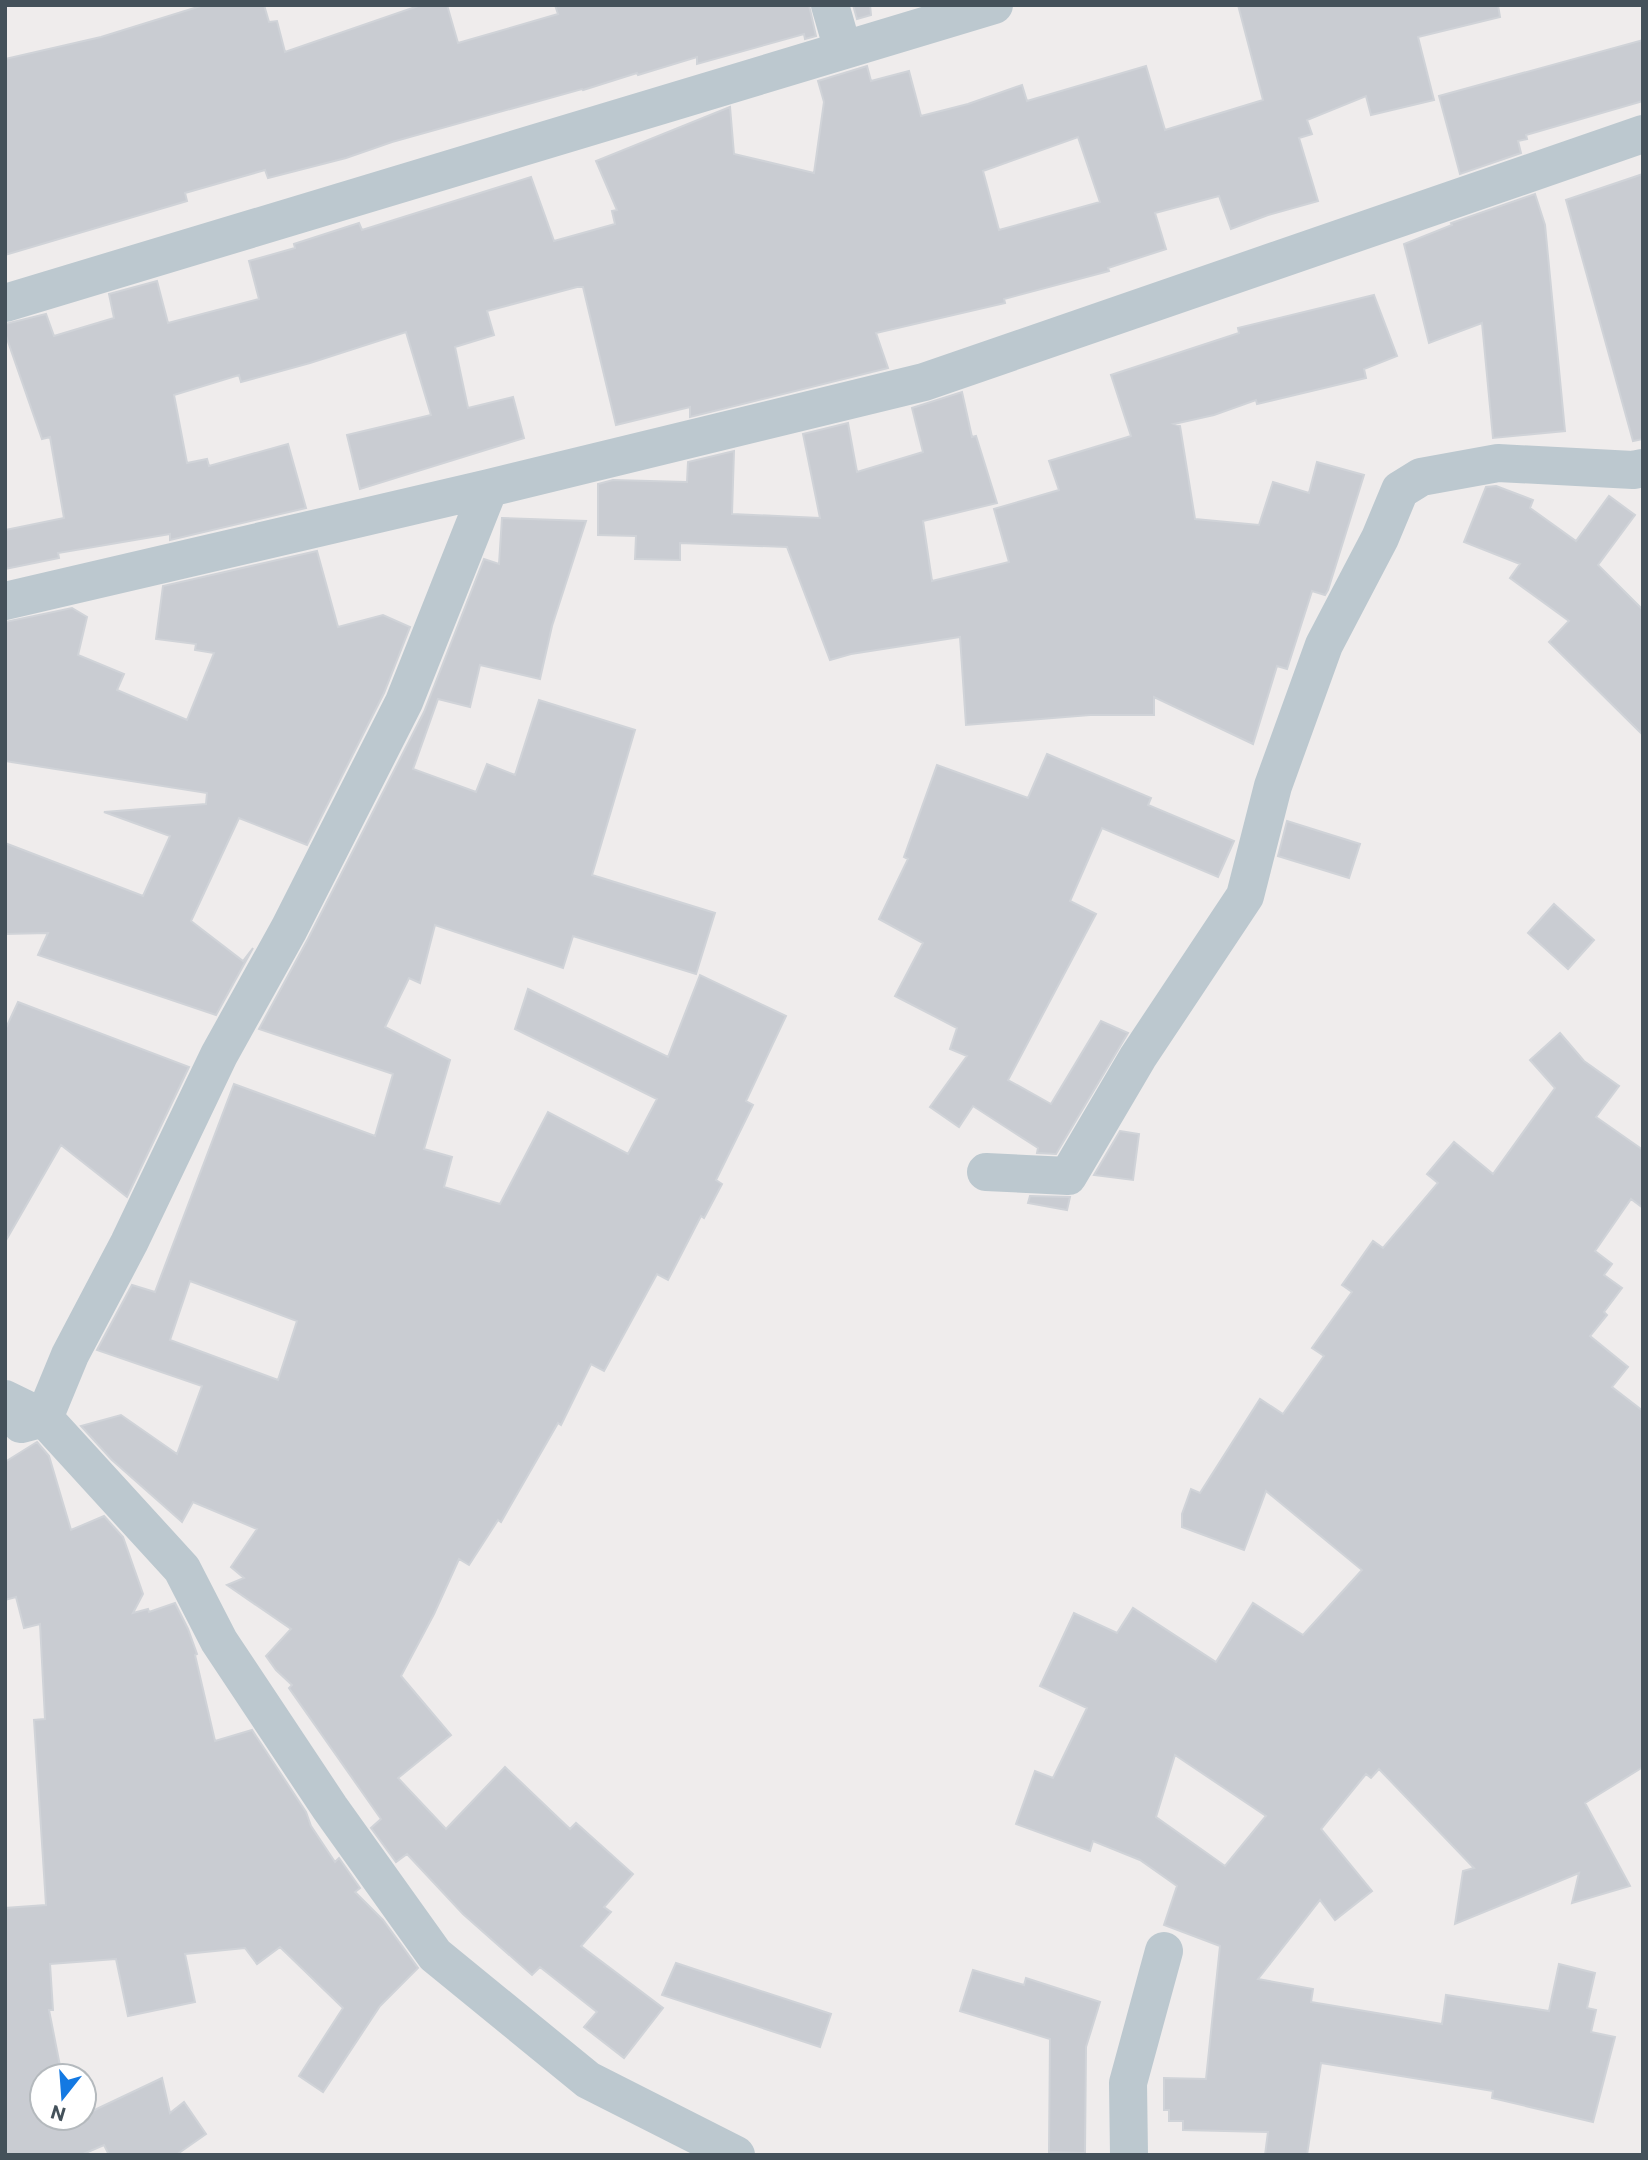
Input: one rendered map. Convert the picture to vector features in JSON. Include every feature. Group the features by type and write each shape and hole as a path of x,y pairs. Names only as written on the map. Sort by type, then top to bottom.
{"street":[{"path":"830,5 843,50"},
{"path":"5,303 994,5"},
{"path":"5,601 489,488 924,382 1643,134"},
{"path":"986,1172 1068,1176 1138,1057 1245,896 1273,786 1324,645 1381,538 1400,490 1422,477 1498,463 1633,470 1643,468"},
{"path":"44,1418 70,1355 129,1243 219,1055 289,929 404,702 489,488"},
{"path":"5,1399 44,1418 181,1569 226,1652 330,1808 435,1955 589,2080 736,2155"},
{"path":"5,1428 44,1418"},
{"path":"1129,2155 1128,2084 1164,1951"}],"building":[{"path":"204,5 264,5 269,22 277,21 285,52 421,5 447,5 458,43 558,14 555,5 809,5 816,36 805,39 804,34 697,64 697,57 268,178 265,170 185,193 187,201 5,255 5,59 101,37"},
{"path":"853,5 870,5 871,15 857,19"},
{"path":"1238,5 1498,5 1500,17 1418,37 1434,100 1371,115 1366,96 1307,120 1312,134 1299,138 1318,201 1231,229 1219,196 1155,213 1166,249 1108,268 1109,271 1004,299 1005,303 876,333 888,368 690,417 690,407 616,425 583,287 577,287 487,311 494,335 455,347 468,408 513,397 524,438 360,489 347,435 431,415 406,332 241,382 239,375 174,395 187,463 207,459 209,466 288,444 306,508 170,540 170,534 58,553 59,558 5,569 5,530 64,518 50,437 42,439 5,333 5,324 46,314 54,336 114,318 109,294 157,281 168,323 259,299 249,261 295,248 294,244 359,223 362,230 531,177 554,241 615,224 612,211 617,210 596,161 730,107 734,154 814,173 824,102 818,81 867,66 871,81 909,71 921,116 968,104 1022,85 1027,101 1146,66 1165,130 1263,100","holes":["1078,137 1100,202 999,230 983,171"]},
{"path":"1643,40 1643,101 1526,135 1527,139 1518,141 1521,153 1460,174 1439,96"},
{"path":"1643,174 1643,439 1633,441 1566,200"},
{"path":"1535,194 1545,225 1565,431 1493,438 1482,323 1429,343 1404,244 1452,225 1451,223"},
{"path":"1374,295 1397,356 1364,369 1366,378 1257,404 1256,400 1214,415 1174,424 1180,426 1195,519 1259,525 1273,482 1309,493 1317,462 1364,475 1328,590 1325,595 1312,591 1287,669 1277,666 1253,744 1154,697 1154,715 1090,715 966,725 960,637 851,654 830,660 787,547 680,543 680,560 635,559 636,536 598,535 598,484 613,480 687,482 688,462 734,451 732,514 820,518 803,434 848,423 857,472 923,452 912,408 962,392 972,437 976,436 997,503 923,521 932,581 1009,562 994,509 1059,490 1049,461 1131,436 1111,375 1239,333 1238,328"},
{"path":"1496,486 1533,500 1530,508 1576,541 1609,496 1635,515 1598,565 1643,610 1643,735 1549,642 1569,621 1510,578 1520,564 1464,542 1486,487"},
{"path":"502,518 586,521 552,626 540,679 480,665 470,707 438,699 413,769 476,792 487,764 515,775 539,700 635,730 592,875 715,913 696,974 573,936 563,968 435,925 420,983 409,978 385,1027 450,1060 424,1149 452,1157 444,1187 500,1204 548,1112 628,1154 657,1099 515,1029 528,989 668,1057 700,975 786,1016 746,1101 753,1105 716,1180 722,1184 704,1218 701,1216 668,1280 657,1274 604,1371 591,1364 561,1425 558,1423 501,1522 498,1520 469,1565 459,1559 401,1676 451,1735 398,1778 446,1829 505,1767 570,1829 576,1823 633,1874 604,1907 611,1912 581,1946 663,2008 624,2058 584,2027 597,2012 540,1967 532,1975 463,1914 407,1854 396,1862 371,1828 381,1819 289,1688 292,1685 266,1656 291,1629 227,1585 244,1578 231,1567 257,1529 193,1502 182,1522 112,1460 81,1426 121,1415 177,1454 202,1386 97,1350 132,1285 155,1292 234,1084 375,1136 393,1074 259,1029 424,712 484,559 499,564","holes":["190,1281 297,1321 278,1380 170,1340"]},
{"path":"317,551 338,627 383,615 410,627 384,693 307,845 239,818 191,921 243,961 253,948 216,1015 38,955 48,933 5,934 5,843 143,896 170,836 104,812 206,804 207,793 5,761 5,622 72,608 87,617 78,655 124,674 117,690 187,720 214,653 195,650 196,644 156,639 163,586"},
{"path":"1047,754 1151,798 1148,805 1234,841 1218,877 1102,828 1070,901 1096,914 1008,1080 1051,1104 1101,1021 1128,1033 1056,1154 1037,1153 1038,1148 973,1106 959,1127 930,1107 967,1056 950,1049 957,1028 895,996 923,943 879,919 908,859 904,857 937,765 1028,798"},
{"path":"1287,821 1360,844 1349,878 1278,856"},
{"path":"1554,904 1594,940 1568,969 1528,933"},
{"path":"18,1002 189,1067 127,1197 61,1145 5,1242 5,1030"},
{"path":"1560,1033 1584,1061 1619,1086 1596,1117 1643,1150 1643,1208 1631,1199 1595,1251 1612,1264 1604,1275 1622,1288 1604,1312 1607,1315 1590,1336 1628,1367 1612,1387 1643,1411 1643,1767 1585,1803 1630,1886 1572,1903 1579,1873 1455,1924 1463,1871 1474,1868 1379,1769 1371,1778 1366,1774 1321,1829 1372,1891 1335,1920 1320,1900 1258,1979 1313,1989 1311,2002 1442,2024 1446,1995 1549,2011 1559,1964 1595,1973 1587,2008 1596,2010 1591,2032 1615,2037 1593,2122 1492,2098 1493,2091 1321,2063 1307,2155 1265,2155 1268,2132 1183,2130 1183,2121 1169,2121 1169,2110 1164,2110 1164,2078 1206,2079 1220,1946 1164,1925 1177,1886 1140,1860 1093,1841 1090,1851 1016,1824 1035,1771 1053,1778 1087,1708 1040,1686 1074,1613 1117,1633 1133,1608 1216,1662 1253,1603 1303,1635 1362,1570 1266,1491 1244,1550 1182,1527 1182,1514 1191,1489 1200,1493 1260,1399 1283,1414 1324,1356 1312,1348 1352,1292 1342,1285 1373,1241 1383,1248 1438,1183 1427,1174 1454,1142 1493,1174 1555,1088 1530,1060","holes":["1175,1755 1266,1816 1225,1866 1156,1817"]},
{"path":"1120,1131 1139,1134 1133,1180 1094,1175"},
{"path":"1030,1196 1070,1197 1067,1210 1028,1203"},
{"path":"37,1442 49,1456 71,1530 104,1516 123,1537 143,1594 133,1613 148,1609 149,1612 175,1603 197,1654 195,1655 215,1741 252,1730 335,1862 339,1858 360,1888 355,1892 383,1920 418,1968 380,2006 323,2092 299,2076 343,2008 280,1947 257,1964 245,1948 185,1954 195,2002 128,2016 116,1959 50,1964 53,2010 49,2010 59,2062 28,2062 28,2132 98,2132 98,2108 162,2078 170,2113 184,2102 206,2134 176,2155 109,2155 104,2145 81,2155 5,2155 5,1908 46,1905 34,1720 45,1719 40,1624 24,1628 16,1597 5,1600 5,1462"},
{"path":"676,1963 831,2014 820,2047 662,1995"},
{"path":"973,1970 1024,1985 1026,1978 1100,2002 1086,2047 1085,2153 1049,2152 1050,2039 960,2011"}]}
